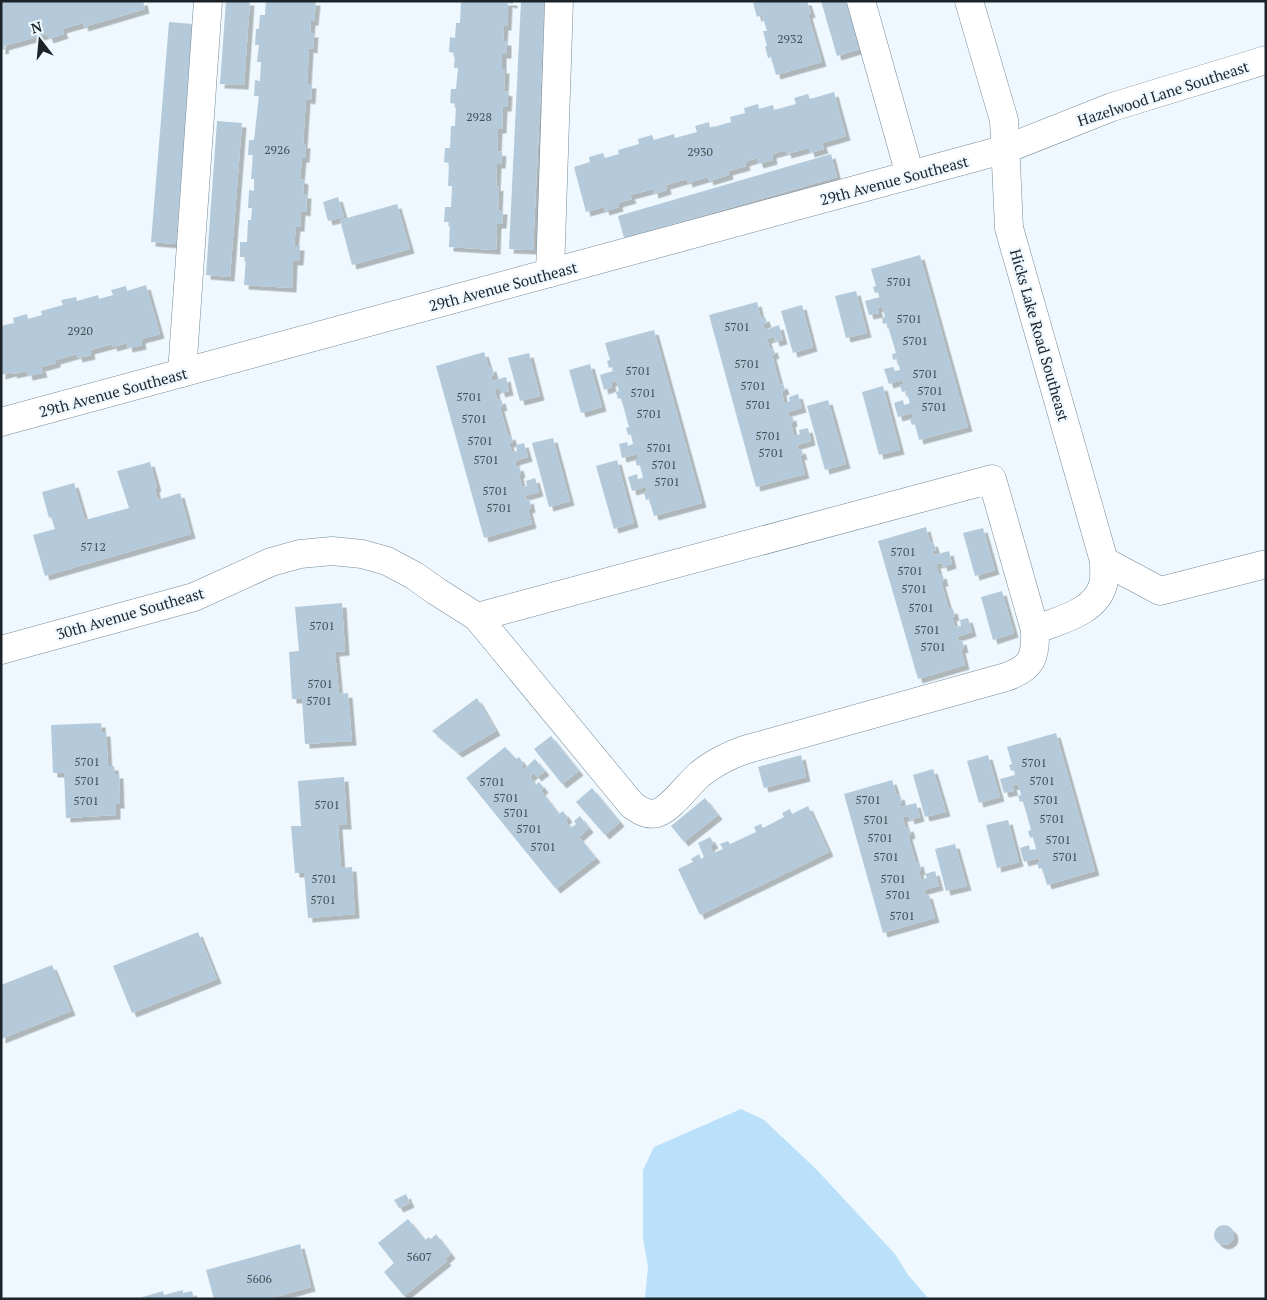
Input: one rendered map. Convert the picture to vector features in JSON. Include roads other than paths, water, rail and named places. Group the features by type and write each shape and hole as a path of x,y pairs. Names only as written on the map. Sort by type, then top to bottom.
{"street":[{"path":"182,373 208,1"},
{"path":"550,273 559,1"},
{"path":"861,1 910,175"},
{"name":"Hicks Lake Road Southeast","path":"969,1 1004,120 1009,228 1104,561 1103,584 1096,599 1083,610 1035,630"},
{"name":"Hazelwood Lane Southeast","path":"1006,149 1112,106 1266,60"},
{"name":"29th Avenue Southeast","path":"1,422 1006,149"},
{"path":"477,617 992,479 1035,630"},
{"name":"30th Avenue Southeast","path":"1,650 194,597 271,562 300,554 332,551 362,554 387,561 414,576 477,617 632,805 644,813 655,814 665,809 699,775 721,759 744,750 1020,672 1031,662 1036,648 1035,630"},
{"path":"1104,561 1160,591 1266,564"}]}
